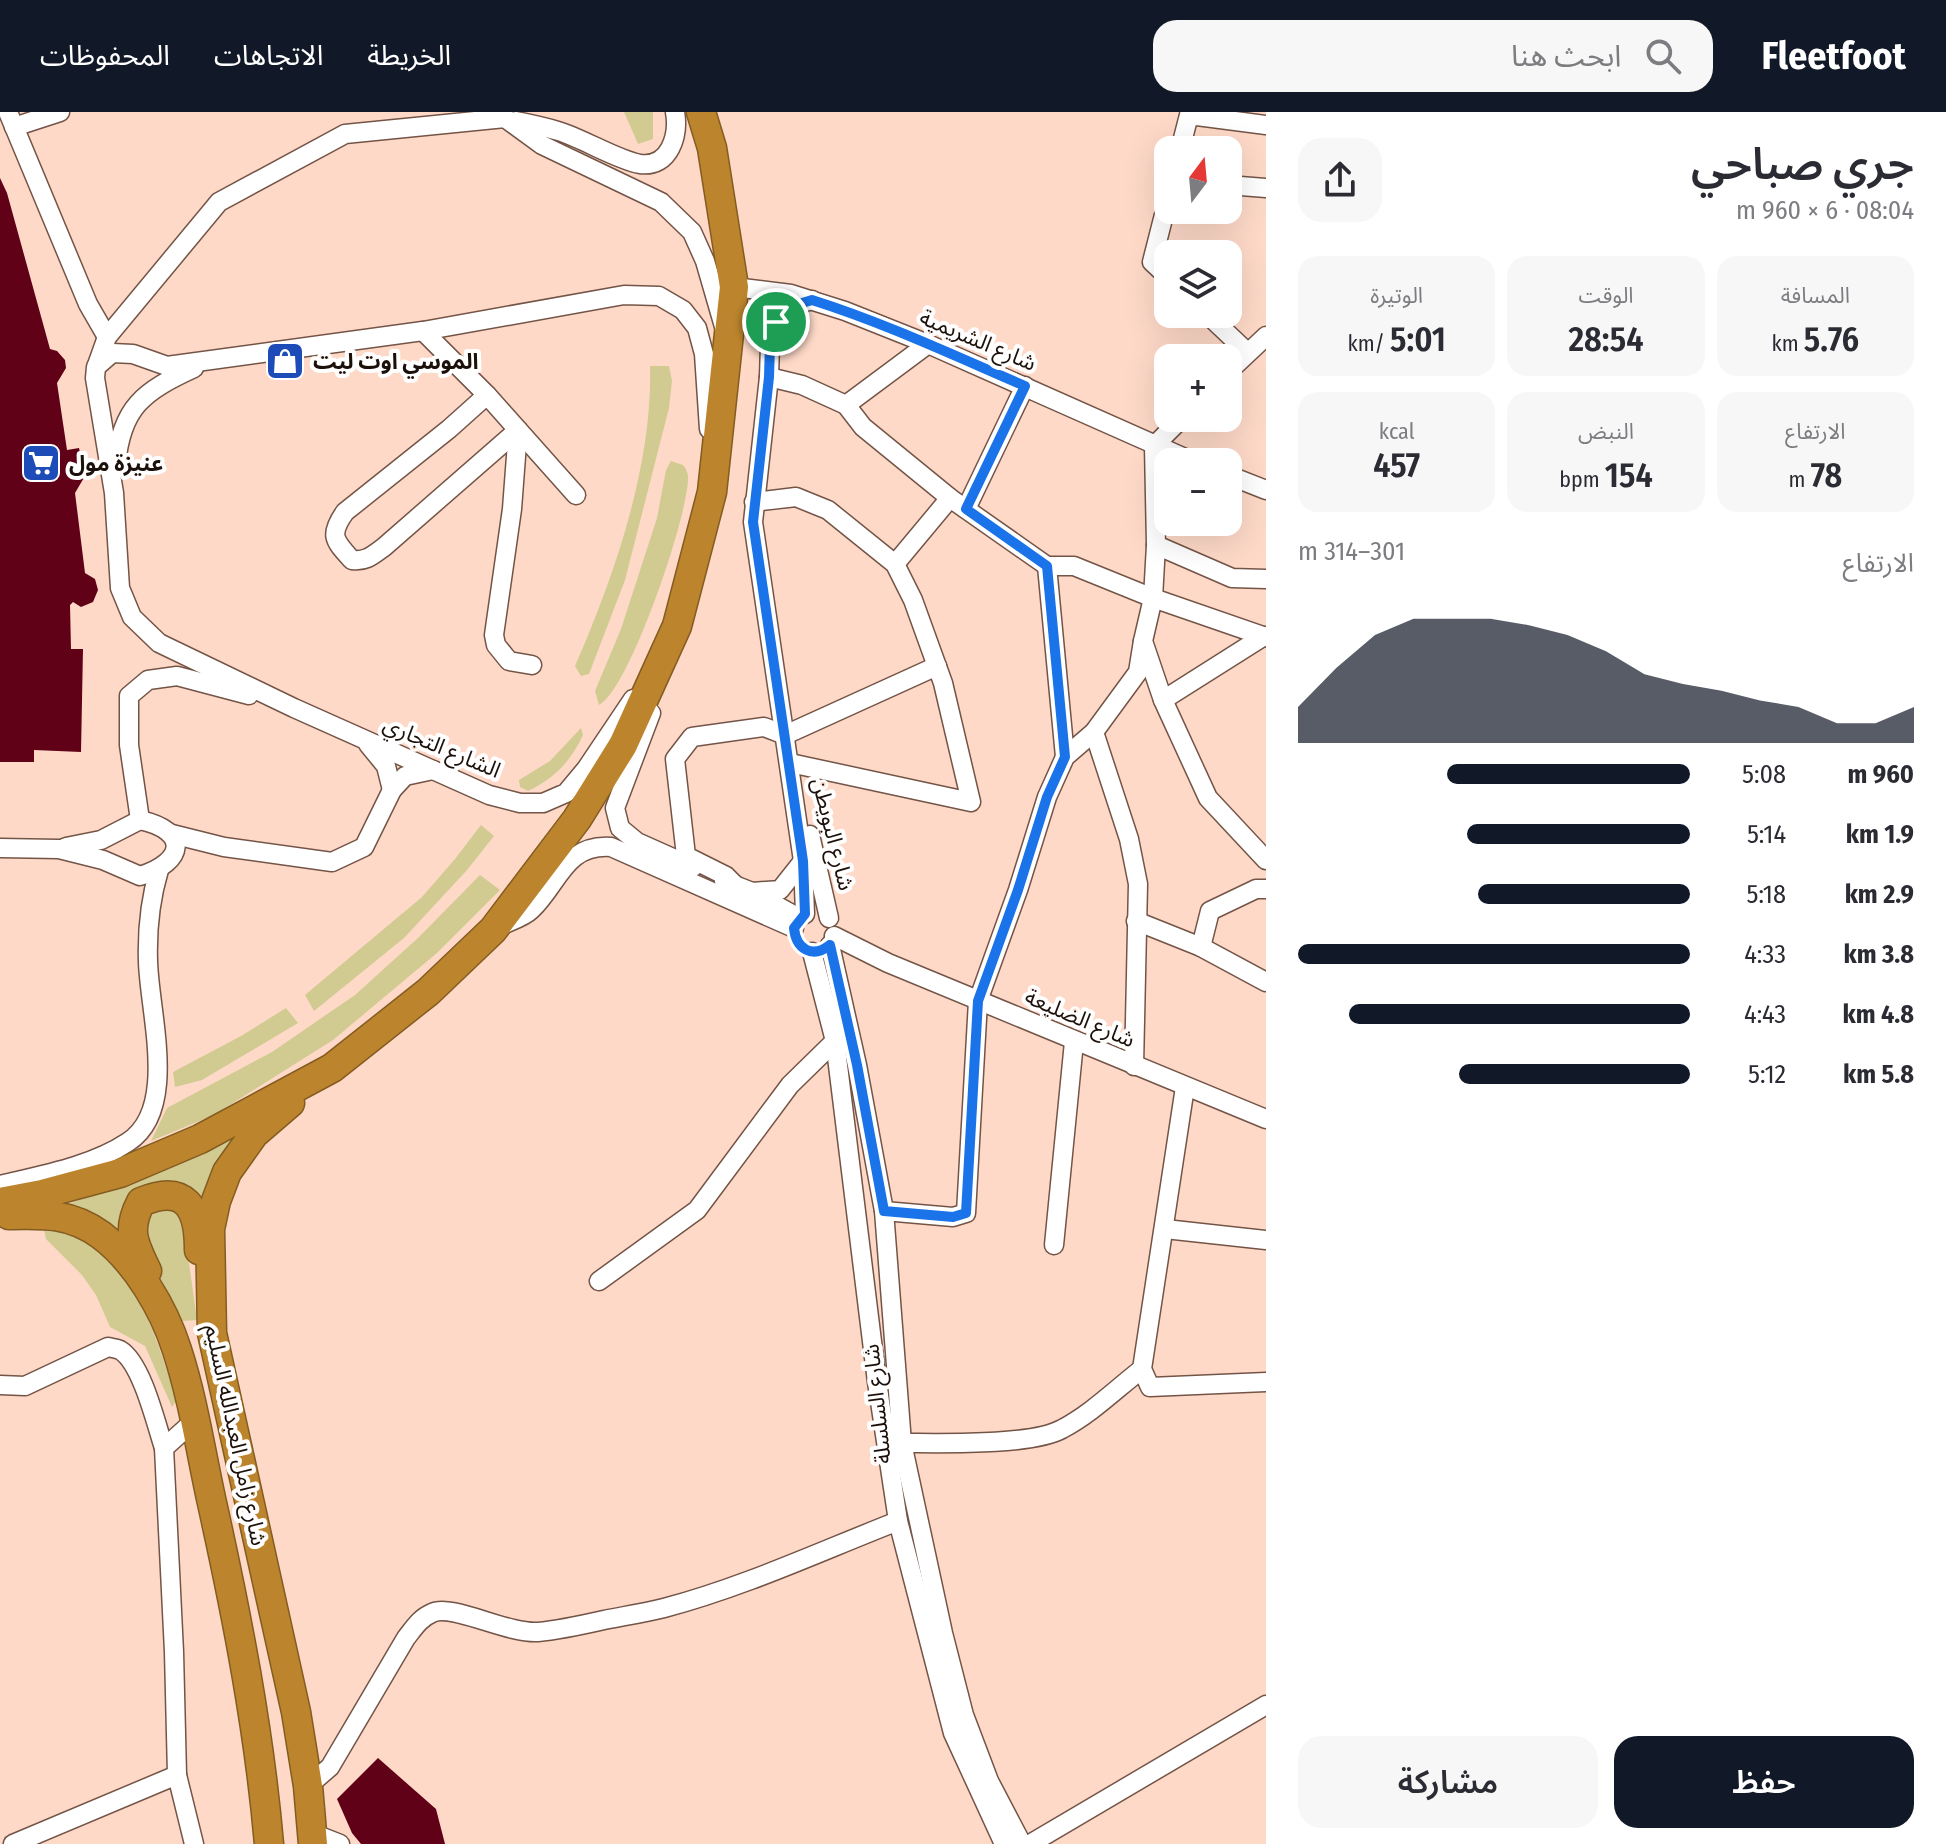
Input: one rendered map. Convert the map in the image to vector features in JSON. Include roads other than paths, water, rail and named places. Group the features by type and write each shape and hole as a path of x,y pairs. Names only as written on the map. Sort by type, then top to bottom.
{"highway":[{"path":"0,1202 120,1173 200,1139 332,1068 428,992 493,930 577,819 623,745 677,626 712,492 734,287 712,148 701,112"},
{"name":"شارع زامل العبدالله السليم","path":"312,1838 308,1786 296,1712 212,1333 210,1229 227,1172 254,1134 332,1068"},
{"path":"177,1348 167,1312 132,1235 133,1217 141,1202 160,1194 175,1195 190,1206 199,1224 198,1282 212,1333"},
{"name":"شارع زامل العبدالله السليم","path":"0,1215 53,1214 78,1222 101,1235 126,1259 152,1295 177,1348 236,1617 261,1761 269,1844"}],"street":[{"path":"60,112 11,120 88,304 107,337"},
{"path":"294,708 159,643 132,617 120,588 114,493 95,378 107,337 219,202 345,134 505,118 559,131 639,164 656,163 672,149 677,127 675,112"},
{"path":"1184,136 1189,115 1266,125"},
{"path":"505,118 542,145 661,202 692,232 705,261 729,345"},
{"path":"1242,186 1266,188"},
{"name":"شارع الشريمية","path":"734,287 791,294 845,311 1025,386 1159,448"},
{"path":"96,367 112,353 133,354 167,366 423,331 624,295 659,296 683,310 697,328 704,354 712,492"},
{"path":"493,930 530,911 576,854 593,846 611,847 799,920 818,912 826,938 798,944 799,920 803,861 753,522 770,344 776,322 786,308 812,300"},
{"path":"1222,328 1247,352"},
{"path":"423,331 487,395 576,495"},
{"path":"1242,357 1266,336"},
{"path":"846,405 928,344"},
{"path":"114,493 117,449 123,423 137,403 164,382 215,359"},
{"path":"769,377 802,385 846,405 863,427 958,504 1047,566 1074,566 1153,598 1265,636"},
{"path":"895,564 958,504 1025,386"},
{"path":"487,395 345,512 336,525 334,535 352,560 369,558 384,547 518,430"},
{"path":"518,430 512,509 494,635 496,645 509,661 532,665"},
{"path":"884,1211 953,1217 966,1213 978,1001 1047,797 1065,757 1094,732 1138,672 1153,598 1156,545 1154,446 1168,432"},
{"path":"1242,481 1266,490"},
{"path":"754,502 796,497 828,510 895,564 913,600 937,666 971,802 790,763"},
{"path":"1156,545 1232,578 1266,579"},
{"path":"1047,566 1065,757"},
{"path":"677,626 646,726 615,808 620,828 637,842 744,889 799,920"},
{"name":"الشارع التجاري","path":"294,708 489,795 520,803 543,803 566,793 586,769 677,626"},
{"path":"1163,700 1265,636"},
{"path":"1143,641 1163,700 1208,798 1266,860"},
{"path":"803,861 780,890 744,889 686,856 675,759 692,737 764,727 785,735 937,666"},
{"path":"140,820 129,745 129,696 148,680 177,676 294,708"},
{"path":"1094,732 1129,839 1138,884 1134,1066"},
{"path":"364,740 386,766 392,790"},
{"name":"شارع البويطن","path":"790,763 807,819 826,938"},
{"path":"59,849 101,840 140,820 160,825 172,834 224,847 332,862 364,847 392,790 405,776 433,770"},
{"path":"0,1185 108,1153 129,1142 144,1129 153,1110 158,1083 148,960 149,901 165,865 175,852 172,834"},
{"path":"0,848 59,849 103,860 140,876 195,850 224,847"},
{"path":"1201,947 1210,911 1256,889 1266,889"},
{"path":"1136,921 1201,947 1266,982"},
{"name":"شارع الضليعة","path":"826,938 1185,1087 1264,1115"},
{"name":"شارع السلسلة","path":"826,938 835,1041 877,1382 898,1521 953,1733 1004,1844"},
{"name":"شارع السلسلة","path":"826,938 857,1065 884,1211 902,1443 943,1633 964,1715 989,1781 1022,1844"},
{"path":"599,1281 697,1210 790,1085 835,1041"},
{"path":"1054,1245 1074,1042"},
{"path":"1185,1087 1142,1369 1150,1387 1266,1382"},
{"path":"1165,1229 1266,1240"},
{"path":"0,1385 25,1386 108,1347 121,1350 134,1367 148,1398 164,1448 177,1775 194,1844"},
{"path":"902,1443 964,1444 1028,1438 1060,1431 1142,1369"},
{"path":"164,1448 194,1421"},
{"path":"308,1786 330,1767 406,1638 422,1619 435,1611 451,1610 518,1631 537,1632 598,1622 662,1609 709,1594 898,1521"},
{"path":"1030,1844 1266,1705"},
{"path":"13,1844 177,1775"},
{"path":"312,1838 340,1844"}],"place":[{"name":"الموسي اوت ليت","path":"285,361"},
{"name":"عنيزة مول","path":"41,463"}]}
